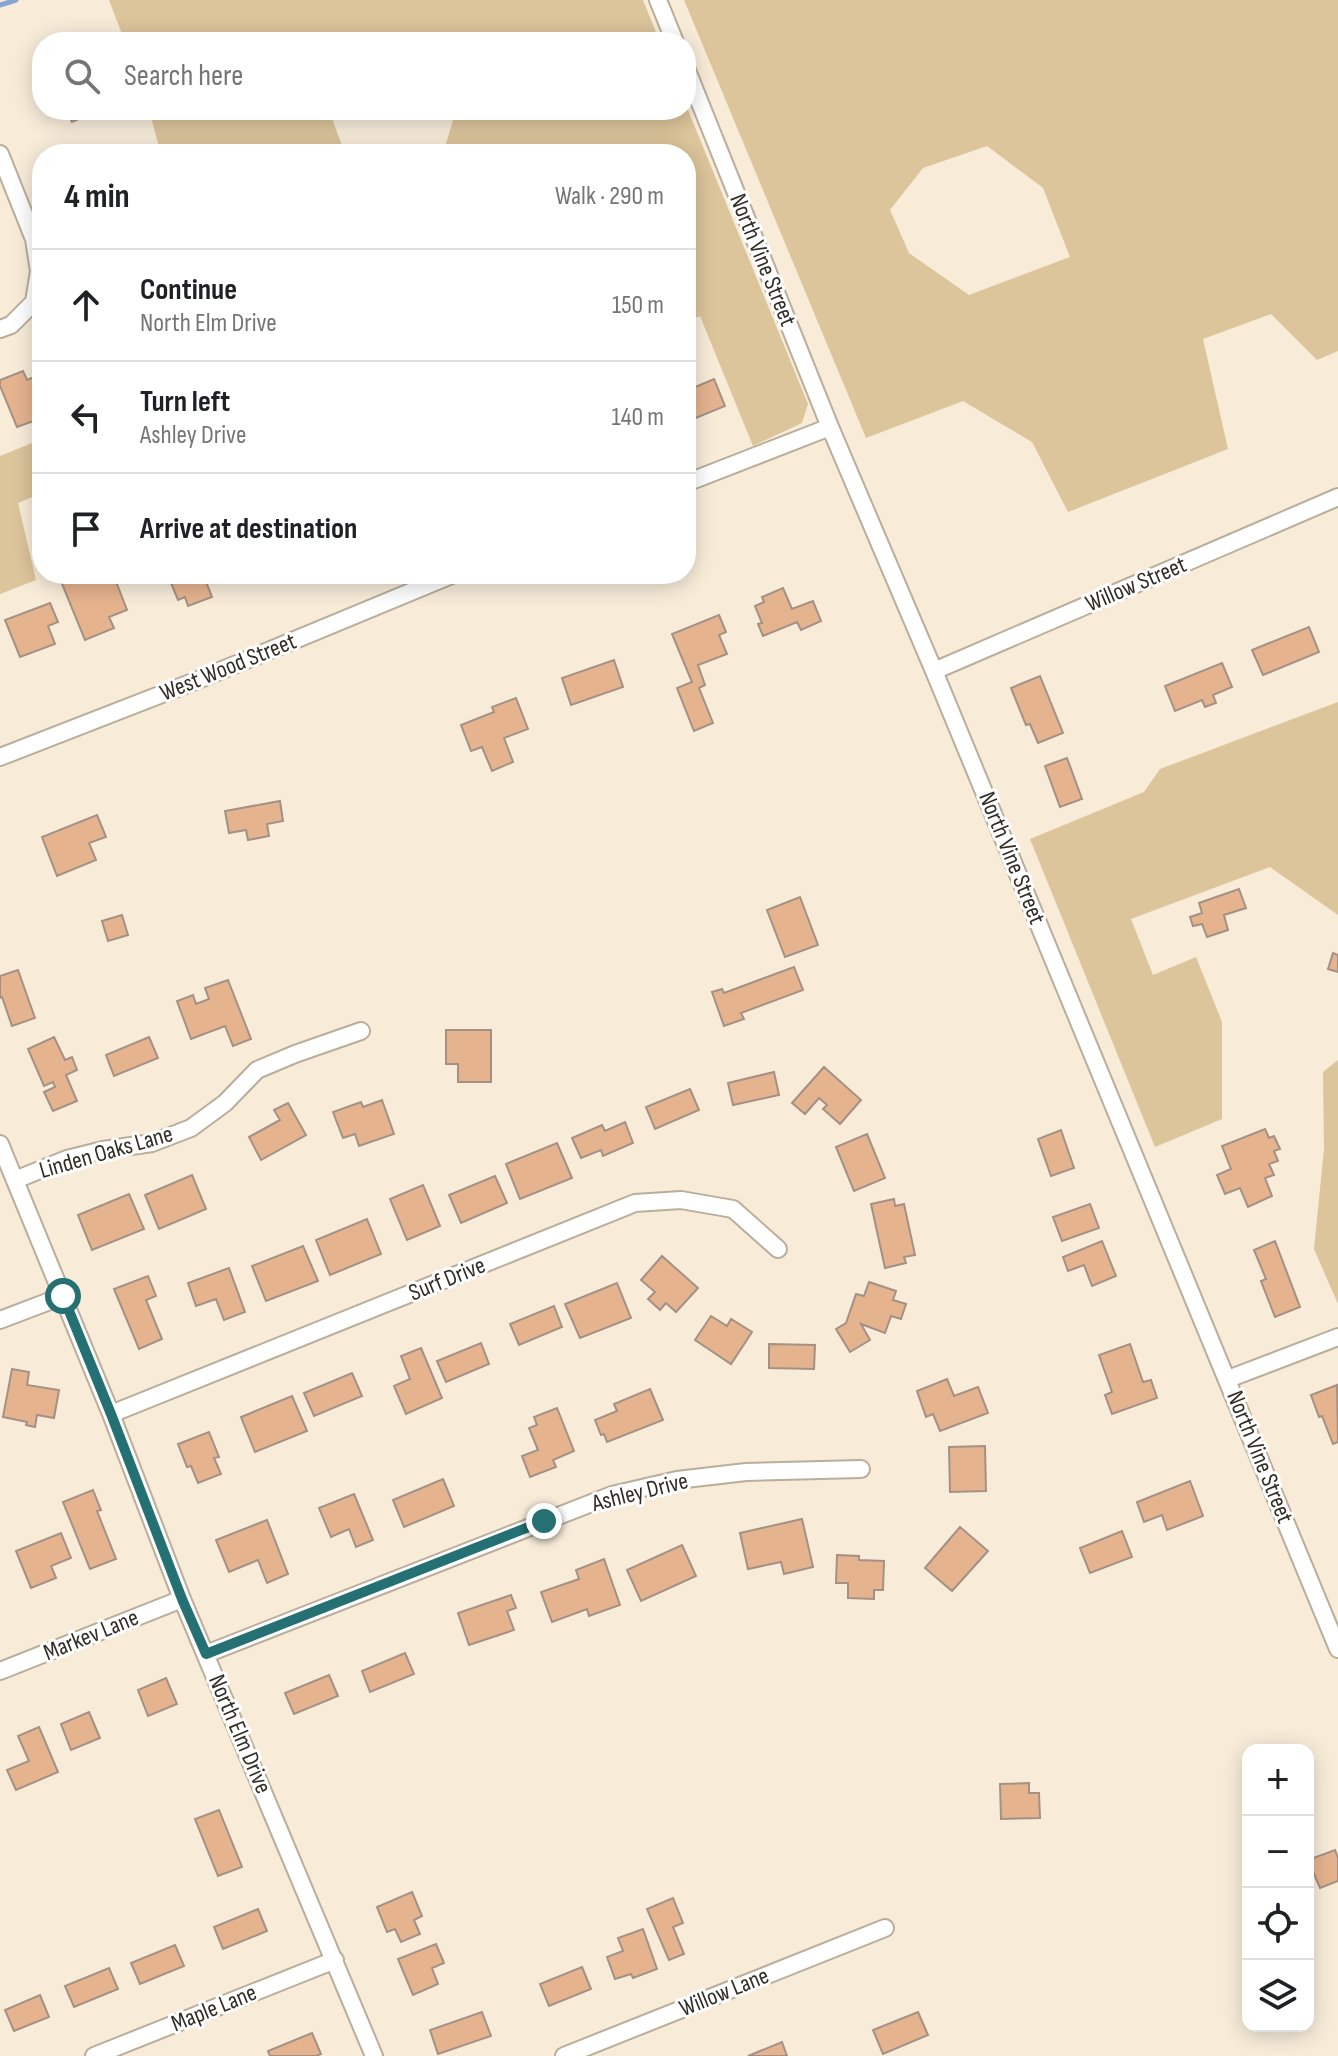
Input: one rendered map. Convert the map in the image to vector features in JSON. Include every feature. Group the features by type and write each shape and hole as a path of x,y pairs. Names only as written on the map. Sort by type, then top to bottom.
{"street":[{"path":"658,0 671,32"},
{"name":"North Vine Street","path":"696,93 830,427 1338,1649"},
{"path":"0,154 32,234"},
{"path":"0,329 11,325 32,304"},
{"path":"696,479 830,427"},
{"name":"Willow Street","path":"934,671 1338,497"},
{"name":"West Wood Street","path":"0,757 198,680 430,584"},
{"name":"Linden Oaks Lane","path":"15,1180 67,1159 152,1143 191,1128 225,1103 257,1070 361,1031"},
{"name":"North Elm Drive","path":"0,1144 111,1414 182,1599 374,2056"},
{"name":"Surf Drive","path":"111,1414 635,1203 681,1200 733,1209 778,1249"},
{"path":"0,1320 63,1296"},
{"path":"1228,1379 1338,1337"},
{"name":"Ashley Drive","path":"206,1654 612,1495 677,1480 746,1472 861,1469"},
{"name":"Markev Lane","path":"0,1671 182,1599"},
{"name":"Willow Lane","path":"564,2056 885,1928"},
{"name":"Maple Lane","path":"94,2056 335,1960"}],"shaded area":[{"path":"109,0 643,0 656,32 121,32"},
{"path":"684,0 1338,0 1338,351 1317,360 1271,314 1203,339 1228,449 1068,512 1032,442 963,401 866,438","holes":["987,146 1043,188 1070,257 969,295 909,253 890,210 923,168"]},
{"path":"152,120 333,120 341,144 158,144"},
{"path":"453,120 692,120 808,404 802,423 753,446 700,316 696,318 696,144 446,144"},
{"path":"32,443 32,497 18,503 32,563 32,582 0,594 0,456"},
{"path":"1338,702 1338,915 1270,867 1131,919 1153,975 1196,957 1222,1022 1222,1119 1155,1147 1030,839 1144,792 1160,769"},
{"path":"1338,1060 1338,1304 1314,1249 1324,1149 1323,1072"}],"building":[{"path":"23,371 27,380 32,378 32,422 17,427 0,380"},
{"path":"714,379 725,406 696,418 696,387"},
{"path":"62,584 117,584 127,610 109,617 114,628 85,640"},
{"path":"171,584 207,584 212,597 188,606 185,597 178,600"},
{"path":"783,588 792,609 813,601 821,621 801,630 797,622 763,636 755,606 764,602 762,597"},
{"path":"50,603 58,622 48,626 55,644 20,657 5,620"},
{"path":"719,615 726,632 719,635 727,654 698,665 705,685 699,688 713,723 694,731 677,688 692,682 672,634"},
{"path":"1309,627 1319,652 1263,675 1252,650"},
{"path":"614,660 623,687 571,705 562,678"},
{"path":"1222,663 1232,687 1213,695 1216,703 1205,707 1202,700 1175,711 1165,686"},
{"path":"1040,676 1063,733 1038,743 1030,724 1026,725 1011,688"},
{"path":"516,698 528,729 504,738 513,762 492,771 482,747 471,751 461,725 494,712 492,707"},
{"path":"1067,758 1082,799 1060,807 1045,766"},
{"path":"280,801 283,821 267,824 269,836 248,840 246,830 229,833 225,811"},
{"path":"97,815 106,837 89,843 96,860 57,876 42,837"},
{"path":"1239,889 1246,908 1224,915 1228,930 1207,937 1202,924 1193,926 1190,917 1202,913 1199,903"},
{"path":"800,897 818,945 785,957 767,910"},
{"path":"122,915 128,935 108,941 102,921"},
{"path":"1333,953 1338,955 1338,972 1328,969"},
{"path":"794,967 803,990 741,1013 744,1019 724,1026 712,992 722,989 724,993"},
{"path":"18,970 35,1018 12,1026 0,998 0,976"},
{"path":"228,980 251,1039 233,1046 225,1026 191,1039 177,1001 193,995 196,1004 209,999 205,988"},
{"path":"446,1030 491,1030 491,1082 458,1082 458,1064 446,1064"},
{"path":"54,1037 65,1060 72,1057 77,1070 66,1075 77,1101 53,1111 44,1092 55,1087 53,1082 44,1086 28,1049"},
{"path":"149,1037 158,1058 114,1076 106,1055"},
{"path":"824,1067 861,1100 840,1124 823,1109 827,1105 819,1098 805,1114 792,1103"},
{"path":"774,1072 779,1095 733,1105 728,1083"},
{"path":"690,1089 699,1110 655,1129 646,1107"},
{"path":"382,1100 394,1134 359,1146 355,1134 343,1138 333,1112 361,1102 363,1107"},
{"path":"288,1103 306,1135 261,1160 249,1137 280,1120 274,1110"},
{"path":"625,1122 633,1143 603,1156 601,1150 581,1158 572,1138 602,1125 605,1131"},
{"path":"1265,1129 1269,1138 1274,1136 1280,1149 1274,1151 1278,1161 1269,1164 1274,1175 1265,1178 1272,1196 1248,1207 1240,1188 1225,1194 1217,1175 1231,1169 1222,1146"},
{"path":"1061,1130 1074,1168 1051,1176 1038,1139"},
{"path":"867,1134 885,1178 854,1191 836,1147"},
{"path":"557,1143 572,1178 520,1199 506,1164"},
{"path":"192,1175 206,1209 159,1229 145,1195"},
{"path":"495,1176 507,1203 461,1223 449,1195"},
{"path":"423,1185 440,1226 407,1240 390,1199"},
{"path":"129,1194 144,1229 92,1250 78,1215"},
{"path":"894,1199 895,1206 904,1204 915,1255 904,1257 906,1263 885,1268 871,1204"},
{"path":"1090,1204 1099,1228 1062,1241 1053,1217"},
{"path":"367,1219 381,1254 330,1275 316,1240"},
{"path":"1102,1241 1116,1276 1092,1286 1084,1265 1068,1271 1063,1257"},
{"path":"1275,1241 1300,1307 1275,1317 1261,1281 1266,1279 1254,1250"},
{"path":"303,1246 318,1281 266,1301 252,1266"},
{"path":"662,1256 698,1288 676,1312 666,1303 660,1310 648,1299 655,1292 641,1280"},
{"path":"229,1268 245,1312 224,1320 216,1299 196,1306 188,1283"},
{"path":"148,1276 156,1296 146,1300 162,1339 139,1349 114,1289"},
{"path":"869,1282 896,1291 893,1300 906,1304 901,1319 891,1316 885,1333 861,1324 870,1340 850,1352 836,1329 846,1323 856,1294 864,1296"},
{"path":"617,1283 631,1318 580,1338 565,1304"},
{"path":"554,1306 562,1327 519,1345 510,1324"},
{"path":"711,1316 727,1326 731,1319 752,1332 731,1364 695,1340"},
{"path":"481,1343 489,1364 446,1382 437,1361"},
{"path":"769,1344 815,1345 814,1369 769,1368"},
{"path":"1130,1344 1143,1382 1151,1380 1157,1398 1112,1414 1105,1395 1112,1392 1099,1355"},
{"path":"421,1348 442,1398 406,1414 394,1386 410,1379 401,1356"},
{"path":"12,1369 29,1372 27,1385 59,1390 54,1418 37,1415 35,1427 3,1417"},
{"path":"352,1373 362,1396 314,1416 304,1393"},
{"path":"947,1379 954,1396 978,1387 988,1413 940,1431 933,1414 926,1417 917,1391"},
{"path":"1337,1385 1338,1442 1333,1444 1311,1395"},
{"path":"650,1389 663,1420 607,1442 595,1420 617,1411 614,1404"},
{"path":"292,1396 307,1431 255,1452 241,1417"},
{"path":"557,1408 574,1451 553,1460 556,1467 530,1477 522,1456 538,1450 529,1428 537,1425 534,1417"},
{"path":"209,1432 219,1457 214,1458 221,1474 198,1483 191,1466 187,1467 178,1444"},
{"path":"985,1446 986,1491 950,1492 949,1447"},
{"path":"443,1479 454,1506 404,1527 393,1500"},
{"path":"1190,1481 1203,1516 1167,1530 1162,1515 1144,1522 1137,1502"},
{"path":"93,1490 101,1510 97,1511 116,1559 90,1569 63,1502"},
{"path":"354,1494 373,1540 356,1547 349,1529 331,1537 319,1508"},
{"path":"802,1519 813,1567 784,1574 781,1562 748,1569 740,1533"},
{"path":"267,1520 288,1574 267,1583 258,1560 229,1572 216,1540"},
{"path":"960,1527 988,1551 952,1591 925,1568"},
{"path":"1122,1531 1132,1557 1090,1573 1080,1548"},
{"path":"61,1533 71,1558 51,1566 56,1578 31,1588 16,1551"},
{"path":"682,1545 696,1576 641,1601 627,1570"},
{"path":"837,1555 884,1561 883,1590 874,1590 874,1599 848,1598 848,1583 836,1583"},
{"path":"604,1559 620,1605 589,1616 587,1609 552,1622 541,1592 579,1579 576,1570"},
{"path":"511,1595 516,1608 507,1611 514,1630 469,1645 458,1613"},
{"path":"405,1653 414,1674 370,1692 362,1671"},
{"path":"329,1675 338,1696 294,1714 285,1693"},
{"path":"166,1678 177,1704 148,1716 138,1690"},
{"path":"89,1712 100,1738 71,1750 61,1724"},
{"path":"39,1727 58,1772 16,1790 7,1770 29,1761 18,1736"},
{"path":"1029,1783 1029,1793 1039,1793 1040,1818 1001,1819 1000,1784"},
{"path":"219,1810 242,1867 218,1876 195,1819"},
{"path":"1335,1850 1338,1881 1320,1888 1314,1874 1314,1858"},
{"path":"412,1892 422,1916 414,1920 420,1934 401,1942 395,1929 387,1932 377,1907"},
{"path":"673,1898 683,1923 673,1927 684,1954 669,1960 647,1909"},
{"path":"258,1909 267,1931 223,1949 214,1927"},
{"path":"643,1929 657,1969 633,1978 631,1974 615,1979 607,1957 623,1951 618,1938"},
{"path":"436,1944 444,1963 432,1968 438,1984 413,1995 398,1959"},
{"path":"175,1945 184,1966 140,1984 131,1963"},
{"path":"582,1967 591,1989 549,2006 540,1984"},
{"path":"109,1968 118,1989 74,2007 65,1986"},
{"path":"40,1995 49,2017 14,2031 5,2010"},
{"path":"482,2012 491,2036 438,2054 430,2030"},
{"path":"918,2012 928,2035 883,2054 873,2030"},
{"path":"312,2033 321,2054 270,2056 268,2051"},
{"path":"782,2042 787,2056 748,2056"}],"waterway":[{"path":"0,5 16,0"}],"route":[{"path":"63,1296 206,1654 544,1521"}]}
